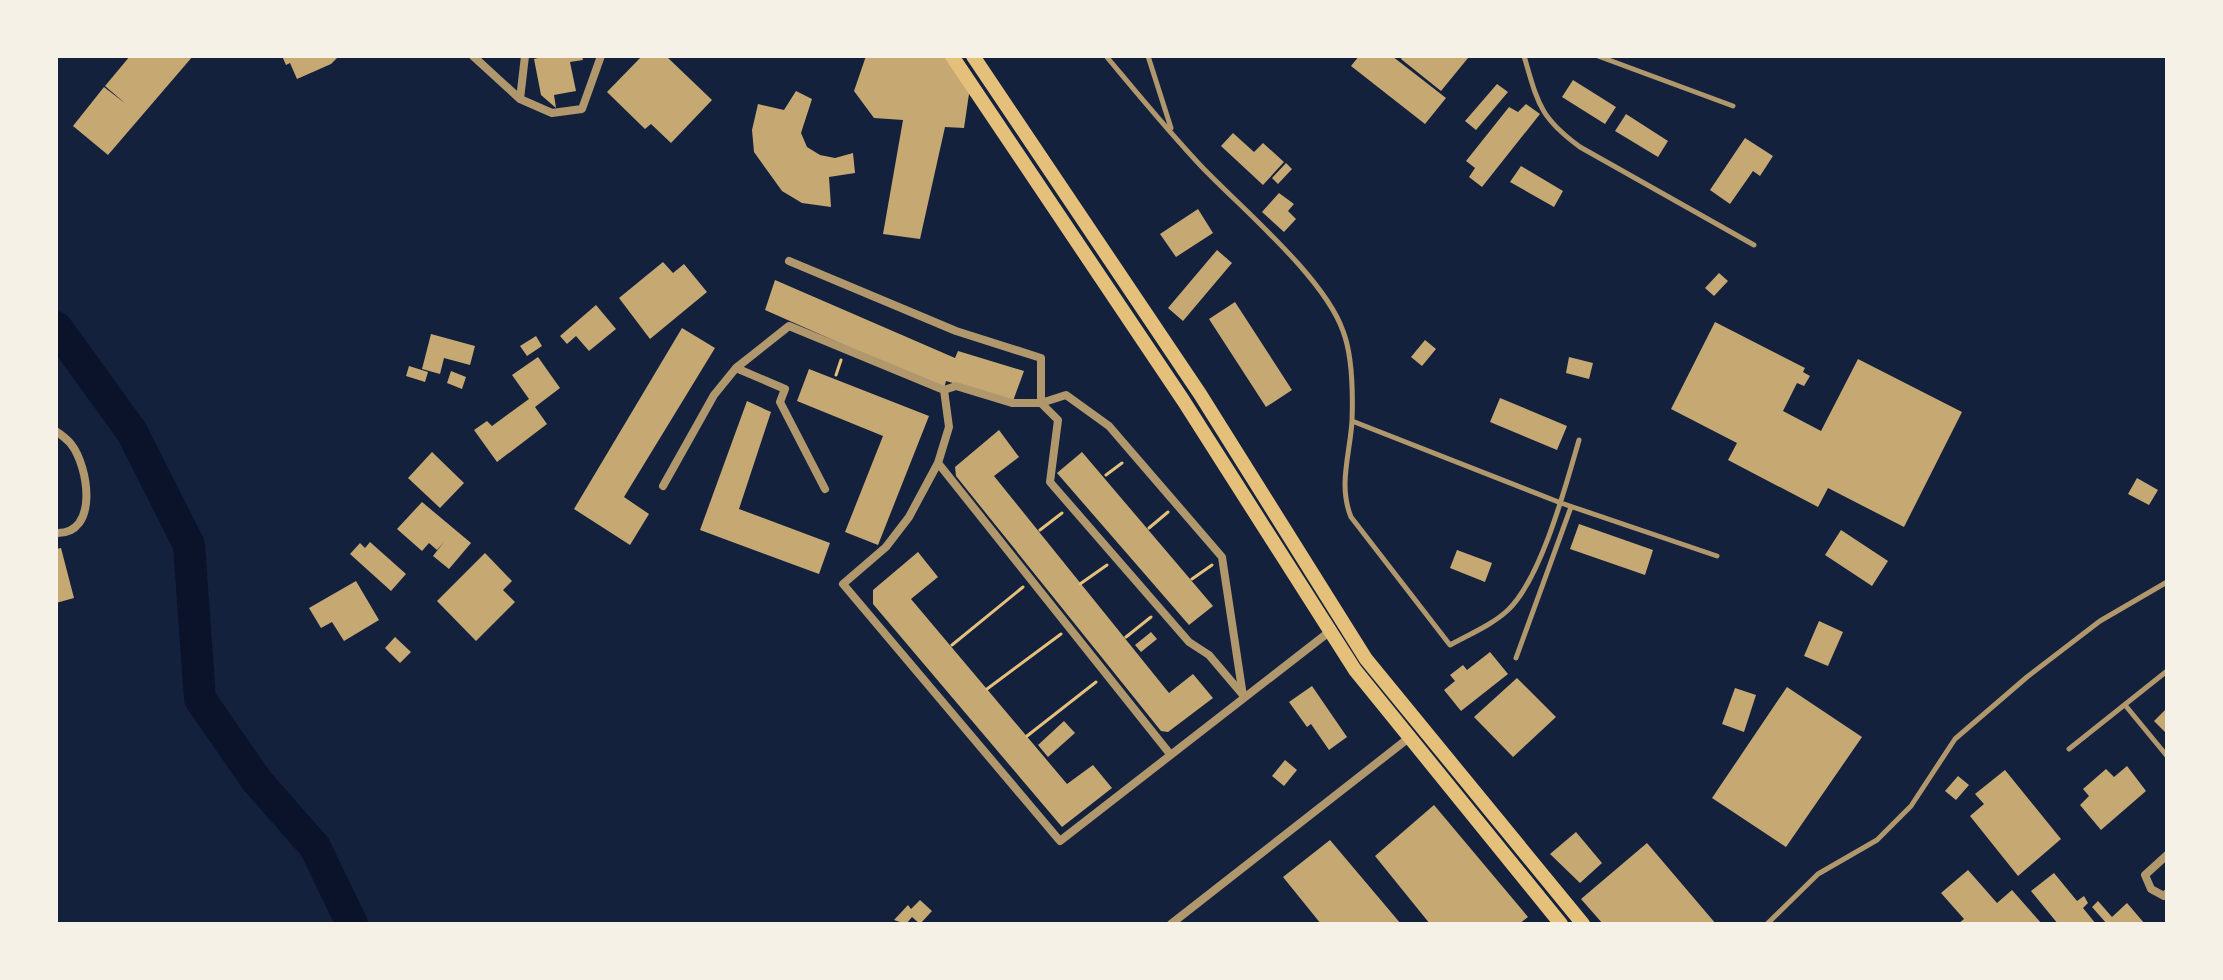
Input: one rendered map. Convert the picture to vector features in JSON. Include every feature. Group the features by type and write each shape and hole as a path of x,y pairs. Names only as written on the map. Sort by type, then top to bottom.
{"main road":[{"path":"952,56 1183,400 1329,632 1408,738 1561,924"},
{"path":"973,56 1200,394 1341,622 1421,729 1583,924"}],"street":[{"path":"473,56 520,99 552,113 582,109 601,56"},
{"path":"520,99 525,56"},
{"path":"789,261 956,331 1041,358 1041,403 1058,420 1050,482 1189,642 1209,655 1243,696"},
{"path":"663,486 714,395 736,368 789,326 944,390 956,386 1012,403 1041,403 1066,395 1109,426 1222,557 1243,696"},
{"path":"736,368 785,389 780,402 825,489"},
{"path":"944,390 949,427 938,463 909,517 886,547 843,584 1060,841 1329,632"},
{"path":"56,431 72,444 82,474 86,508 81,524 67,533 56,533"},
{"path":"938,463 1170,754"},
{"path":"1171,924 1421,729"},
{"path":"2167,855 2145,875 2151,889 2164,896 2167,893"}],"lane":[{"path":"1106,56 1172,133 1327,301 1343,330 1349,354 1352,421 1344,490 1351,517 1450,645 1510,609 1530,578 1561,503 1579,440"},
{"path":"1148,56 1172,133"},
{"path":"1524,56 1537,99 1553,128 1580,147 1754,245"},
{"path":"1598,56 1733,106"},
{"path":"1352,421 1571,507 1717,556"},
{"path":"1516,658 1571,507"},
{"path":"1767,924 1818,874 1877,840 1911,806 1955,739 2027,677 2100,621 2167,582"},
{"path":"2069,749 2167,671"},
{"path":"2125,705 2167,756"}],"path":[{"path":"1106,475 1133,454"},
{"path":"1040,530 1071,506"},
{"path":"1149,528 1176,506"},
{"path":"1192,579 1222,557"},
{"path":"1080,584 1116,558"},
{"path":"952,645 1031,581"},
{"path":"1126,637 1161,609"},
{"path":"987,689 1069,628"},
{"path":"1027,736 1106,674"}],"building":[{"path":"130,56 193,56 108,155 73,126 104,87 126,104 105,86"},
{"path":"282,56 339,56 331,64 297,79 290,63 286,65"},
{"path":"582,56 583,60 570,62 576,91 554,95 556,108 541,95 534,59"},
{"path":"642,56 666,56 712,100 671,143 651,124 645,129 607,92"},
{"path":"866,56 949,56 970,87 964,128 945,127 920,239 883,234 903,120 874,118 854,91"},
{"path":"1359,56 1392,56 1446,98 1425,124 1351,66"},
{"path":"1403,56 1468,58 1441,91 1401,59"},
{"path":"1573,80 1616,107 1605,124 1562,97"},
{"path":"1497,84 1508,92 1476,130 1465,121"},
{"path":"796,91 812,99 801,133 807,147 820,155 835,158 853,153 855,173 829,177 831,207 802,203 782,191 754,152 752,130 758,104 784,110"},
{"path":"1526,104 1540,114 1482,187 1469,177 1475,168 1466,161 1509,107 1518,112"},
{"path":"1626,114 1668,141 1658,157 1615,131"},
{"path":"1233,133 1254,152 1263,143 1284,162 1263,185 1221,146"},
{"path":"1745,138 1773,156 1760,176 1753,171 1730,204 1710,190"},
{"path":"1286,163 1292,169 1278,184 1272,178"},
{"path":"1521,166 1563,191 1554,207 1510,182"},
{"path":"1279,193 1294,204 1288,211 1296,219 1284,232 1262,212"},
{"path":"1198,209 1213,233 1176,257 1160,234"},
{"path":"1217,250 1232,263 1183,321 1168,308"},
{"path":"663,262 673,273 684,264 707,292 650,339 619,298"},
{"path":"1719,273 1728,281 1714,296 1705,288"},
{"path":"775,280 955,358 958,351 1024,371 1013,401 946,381 944,389 765,310"},
{"path":"1235,302 1292,390 1266,407 1209,319"},
{"path":"596,305 616,329 589,351 576,336 567,344 560,336"},
{"path":"1715,322 1805,368 1803,372 1810,376 1804,386 1797,383 1783,411 1821,431 1858,359 1962,412 1904,527 1828,488 1818,507 1728,460 1737,443 1671,409"},
{"path":"682,328 715,348 624,497 649,514 630,545 574,509"},
{"path":"431,334 475,346 470,365 444,358 440,374 422,369"},
{"path":"536,336 542,346 527,356 520,346"},
{"path":"1425,340 1436,349 1422,366 1411,357"},
{"path":"538,357 560,388 535,407 547,424 497,462 474,430 487,421 492,426 529,399 512,375"},
{"path":"1569,357 1593,363 1589,379 1566,373"},
{"path":"409,366 428,372 425,382 406,376"},
{"path":"809,369 929,416 878,545 845,532 883,436 797,401"},
{"path":"451,371 466,377 462,389 447,383"},
{"path":"1500,398 1567,426 1557,450 1490,422"},
{"path":"747,401 771,412 739,509 830,543 819,574 700,530"},
{"path":"999,430 1019,457 994,476 1169,693 1193,674 1213,698 1168,732 1161,731 956,476 955,467"},
{"path":"432,452 464,483 440,508 408,478"},
{"path":"1082,452 1213,606 1189,625 1057,473"},
{"path":"2137,478 2158,490 2149,505 2128,494"},
{"path":"422,502 471,543 449,569 433,556 444,542 437,550 429,543 422,551 397,529"},
{"path":"1579,524 1653,550 1645,575 1570,549"},
{"path":"1841,530 1888,561 1872,586 1825,555"},
{"path":"370,542 406,574 391,591 350,554 360,543 365,548"},
{"path":"61,548 74,598 56,603 56,549"},
{"path":"1457,550 1492,563 1485,582 1450,568"},
{"path":"918,552 938,577 911,599 1067,784 1093,765 1112,788 1062,827 873,604 873,590"},
{"path":"485,553 512,581 503,590 515,602 476,641 437,601"},
{"path":"356,581 379,620 344,641 332,622 321,628 309,608"},
{"path":"1819,621 1843,632 1828,666 1804,656"},
{"path":"1151,632 1157,639 1141,652 1135,645"},
{"path":"395,637 411,652 400,663 385,648"},
{"path":"1490,652 1508,674 1461,711 1444,690 1455,681 1450,675 1463,665 1467,670"},
{"path":"1517,678 1556,717 1513,757 1474,717"},
{"path":"1312,686 1347,737 1329,750 1311,724 1307,727 1289,702"},
{"path":"1787,687 1862,737 1786,847 1712,798"},
{"path":"1735,688 1756,695 1744,732 1722,724"},
{"path":"2167,708 2167,734 2154,721"},
{"path":"1064,721 1075,733 1048,757 1038,745"},
{"path":"1285,760 1297,770 1284,786 1272,776"},
{"path":"2127,766 2146,791 2101,830 2080,805 2089,796 2083,789 2106,769 2114,777"},
{"path":"2005,770 2061,839 2018,876 1970,816 1984,804 1975,794"},
{"path":"1958,776 1969,785 1956,800 1945,791"},
{"path":"1434,805 1528,917 1519,924 1430,924 1375,856"},
{"path":"1576,832 1602,863 1580,883 1550,854"},
{"path":"1330,840 1401,924 1321,924 1283,877"},
{"path":"1647,843 1716,924 1603,924 1581,899"},
{"path":"1968,870 1997,903 2012,890 2042,924 1958,924 1964,919 1941,893"},
{"path":"2054,873 2077,901 2084,896 2088,903 2083,908 2096,924 2058,924 2031,891"},
{"path":"920,900 932,911 920,924 912,917 906,924 894,920 908,905 911,909"},
{"path":"2098,901 2112,917 2127,903 2145,924 2107,924 2092,907"}],"waterway":[{"path":"56,327 132,432 189,545 200,699 257,781 315,847 352,924"}]}
